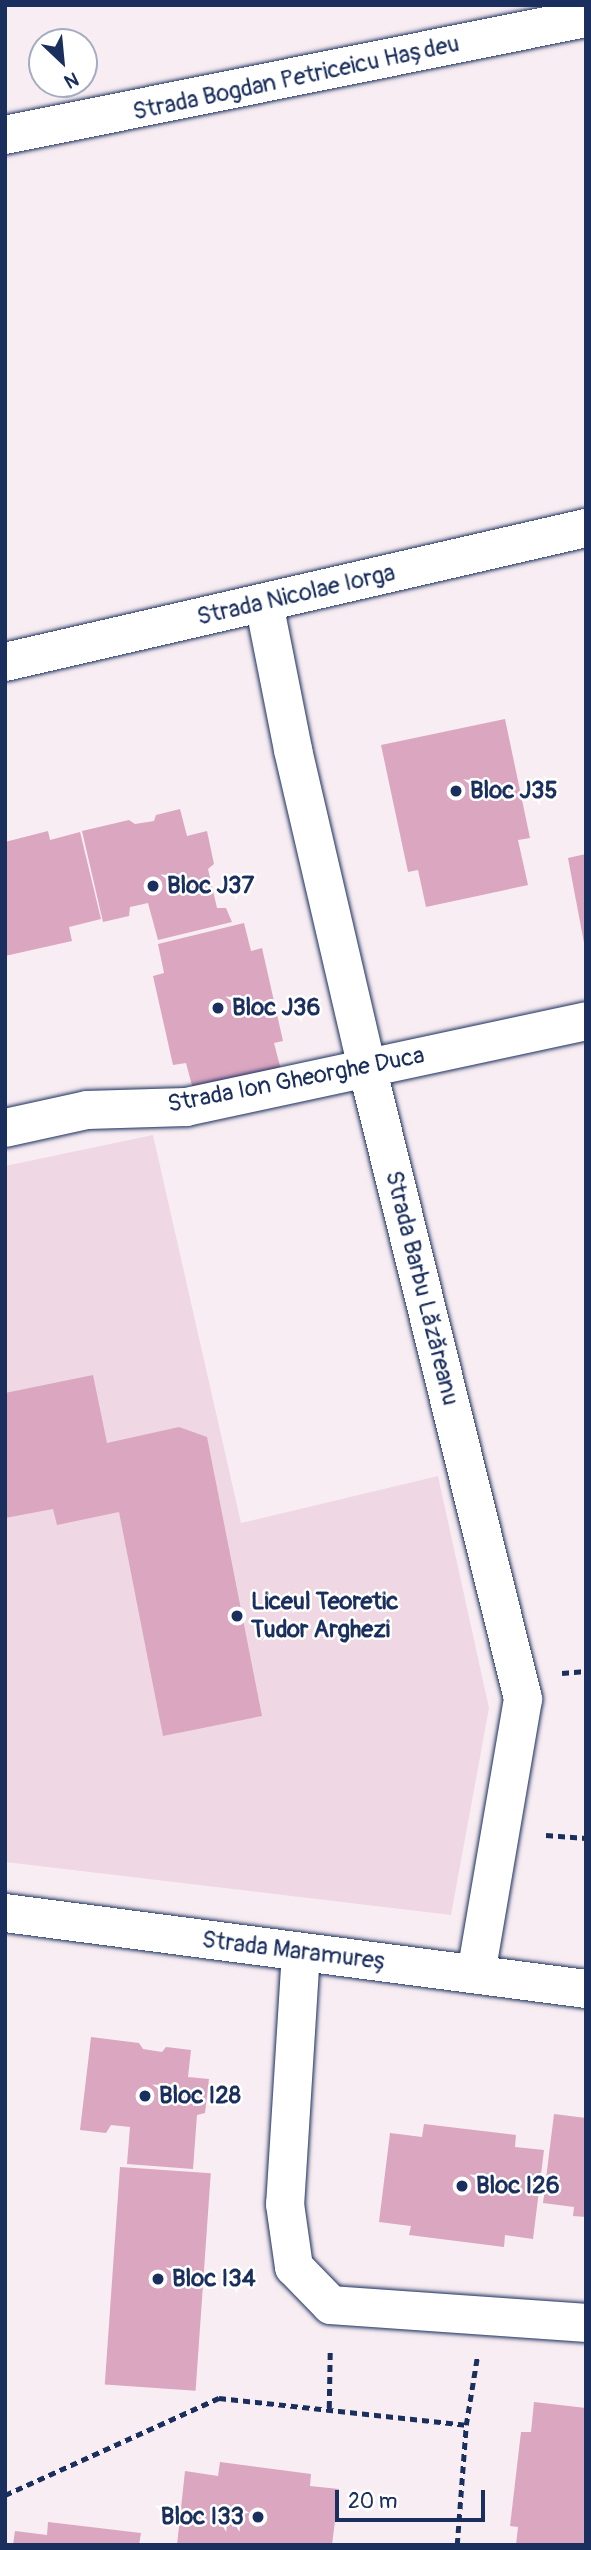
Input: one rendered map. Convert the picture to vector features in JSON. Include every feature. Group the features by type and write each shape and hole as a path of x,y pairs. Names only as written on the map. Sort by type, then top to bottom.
{"street":[{"name":"Strada Bogdan Petriceicu Hașdeu","path":"5,135 586,18"},
{"name":"Strada Nicolae Iorga","path":"5,662 586,528"},
{"name":"Strada Barbu Lăzăreanu","path":"264,603 293,750 367,1067 523,1699 476,1975"},
{"name":"Strada Ion Gheorghe Duca","path":"5,1128 87,1110 186,1107 586,1021"},
{"name":"Strada Maramureș","path":"5,1913 586,1989"},
{"path":"301,1952 285,2204 294,2267 331,2305 586,2323"}],"path":[{"path":"329,2408 331,2305"},
{"path":"457,2545 466,2425 483,2316"},
{"path":"5,2495 219,2398 466,2425"}],"shaded area":[{"name":"Liceul Teoretic Tudor Arghezi","path":"153,1135 241,1523 438,1476 489,1708 451,1915 5,1862 5,1166"}],"building":[{"name":"Bloc J35","path":"505,719 530,838 518,840 528,885 426,907 418,870 408,872 381,745"},
{"name":"Bloc J37","path":"180,809 187,836 207,831 214,864 208,869 217,908 226,908 232,922 158,940 148,903 130,907 129,916 103,922 82,831 129,820 135,824 154,821 156,815"},
{"path":"48,831 50,840 80,832 101,919 69,927 72,941 5,956 5,842"},
{"path":"586,854 586,943 584,943 568,858"},
{"name":"Bloc J36","path":"244,923 251,951 262,948 283,1041 274,1043 282,1074 194,1093 186,1063 173,1065 153,976 164,973 158,944"},
{"path":"93,1375 107,1443 179,1427 207,1437 262,1716 163,1736 119,1512 57,1525 53,1509 5,1518 5,1393"},
{"name":"Bloc I28","path":"91,2037 139,2043 143,2049 162,2052 166,2047 191,2050 188,2077 209,2079 205,2113 197,2115 193,2169 127,2164 130,2127 111,2125 106,2133 80,2130"},
{"path":"554,2114 586,2118 586,2217 573,2216 574,2207 543,2203"},
{"name":"Bloc I26","path":"424,2124 516,2135 515,2147 544,2150 533,2239 505,2235 504,2247 409,2235 411,2226 379,2222 390,2133 422,2137"},
{"name":"Bloc I34","path":"120,2167 211,2173 196,2391 105,2384"},
{"path":"534,2402 586,2408 586,2545 516,2545 518,2527 510,2526 521,2432 531,2432"},
{"name":"Bloc I33","path":"220,2462 311,2474 310,2486 339,2489 332,2545 177,2545 185,2471 218,2476"},
{"path":"48,2522 141,2533 139,2545 13,2545 15,2531 47,2535"}],"place":[{"name":"Bloc J35","path":"456,791"},
{"name":"Bloc J37","path":"153,886"},
{"name":"Bloc J36","path":"218,1008"},
{"name":"Liceul Teoretic Tudor Arghezi","path":"237,1616"},
{"name":"Bloc I28","path":"145,2096"},
{"name":"Bloc I26","path":"462,2186"},
{"name":"Bloc I34","path":"158,2279"},
{"name":"Bloc I33","path":"258,2517"}]}
